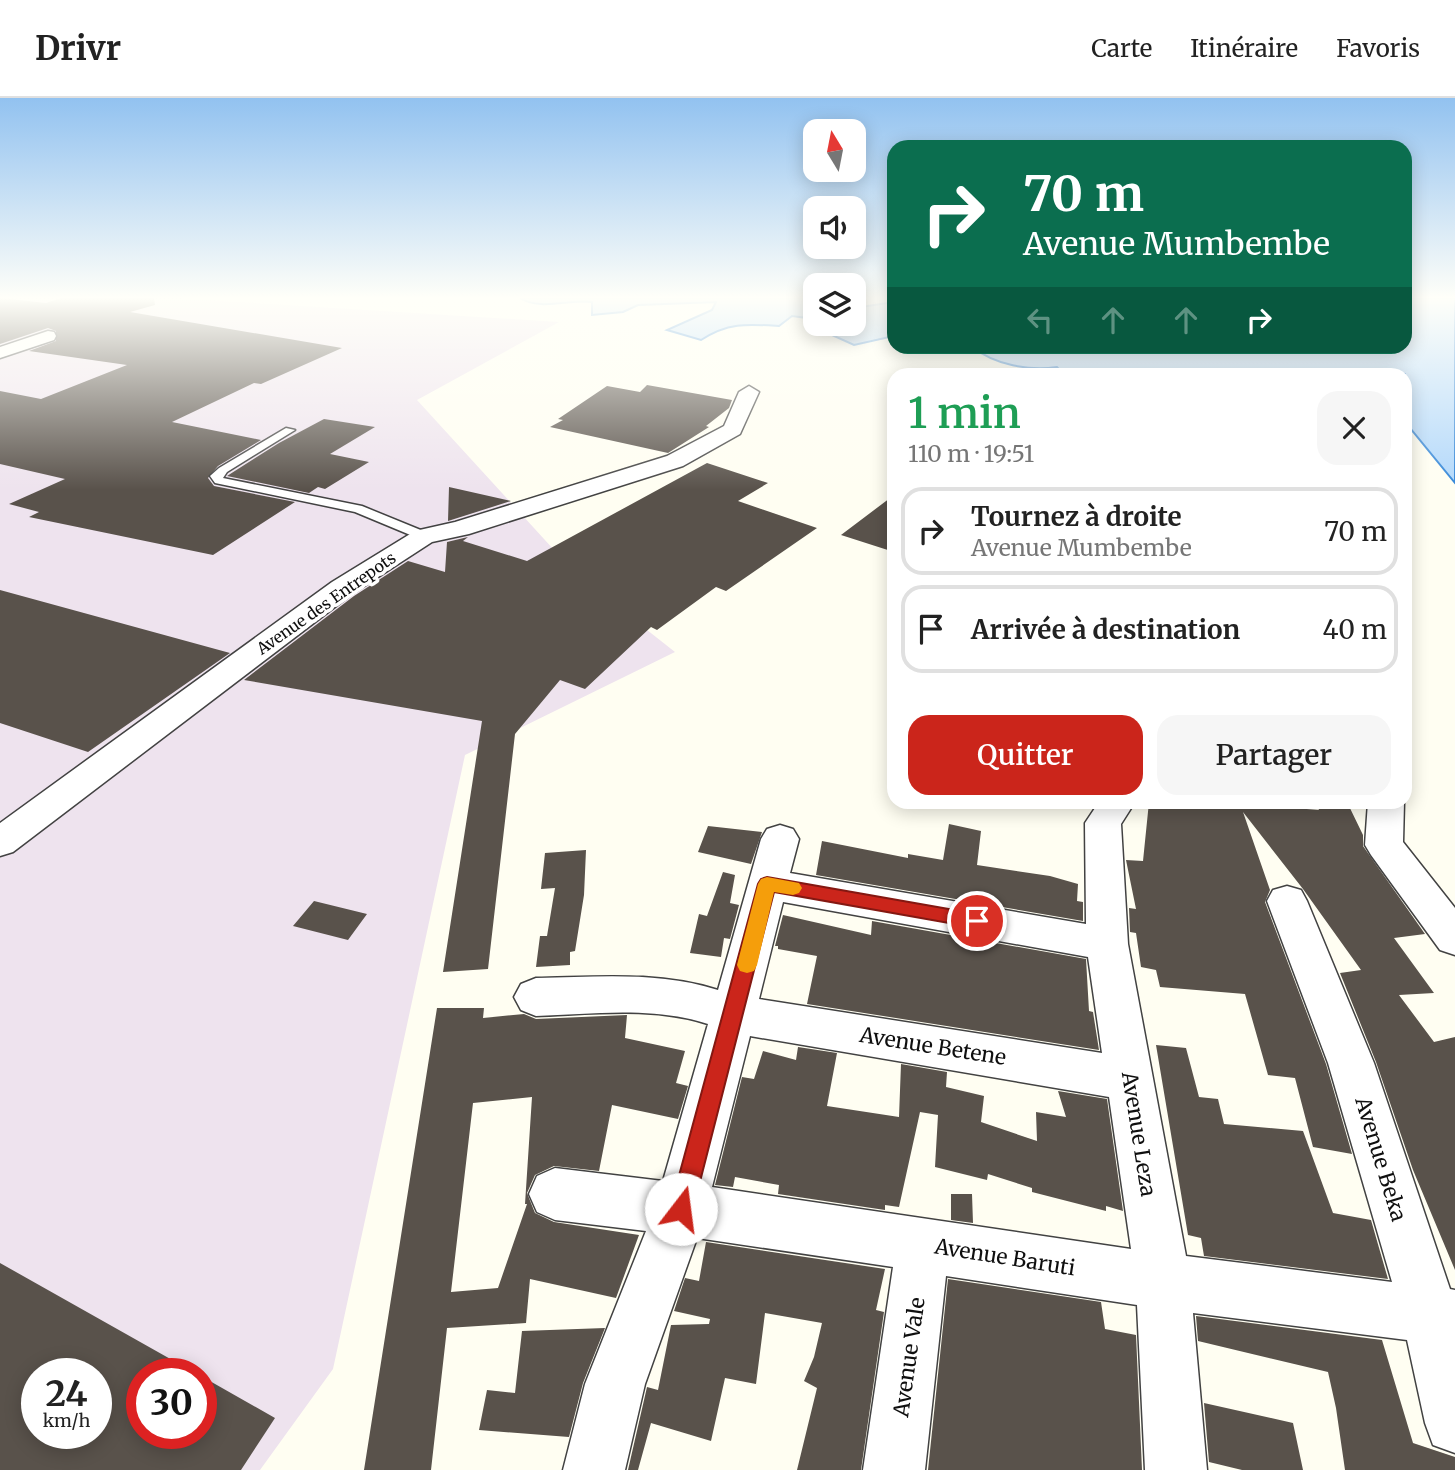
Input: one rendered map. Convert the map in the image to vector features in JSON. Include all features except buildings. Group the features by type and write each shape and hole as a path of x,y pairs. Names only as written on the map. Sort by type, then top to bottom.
{"street":[{"name":"Avenue des Entrepots","path":"0,842 342,588 424,537 460,529 675,461 733,430 749,391"},
{"name":"Avenue Leza","path":"1112,809 1103,823 1107,944 1163,1281 1177,1470"},
{"path":"1386,809 1384,845 1455,938"},
{"path":"594,1470 615,1384 681,1209 735,1014 773,862 1107,944"},
{"name":"Avenue Beka","path":"1287,901 1351,1063 1443,1317 1455,1423"},
{"name":"Avenue Betene","path":"536,997 649,994 688,999 735,1014 1130,1079"},
{"name":"Avenue Baruti","path":"555,1194 681,1209 1163,1281 1443,1317"},
{"name":"Avenue Vale","path":"894,1470 923,1244"}],"lane":[{"path":"289,430 223,470 216,476 219,481 358,509 424,537"}],"shaded area":[{"path":"0,362 486,362 417,400 576,574 675,652 465,755 333,1369 260,1470 0,1470"}],"water":[{"path":"1002,362 1455,362 1455,483 1412,431 1412,368 1035,368"}],"slow traffic":[{"path":"747,965 767,884 793,888"}],"route":[{"path":"681,1209 735,1014 767,884 977,921"}]}
